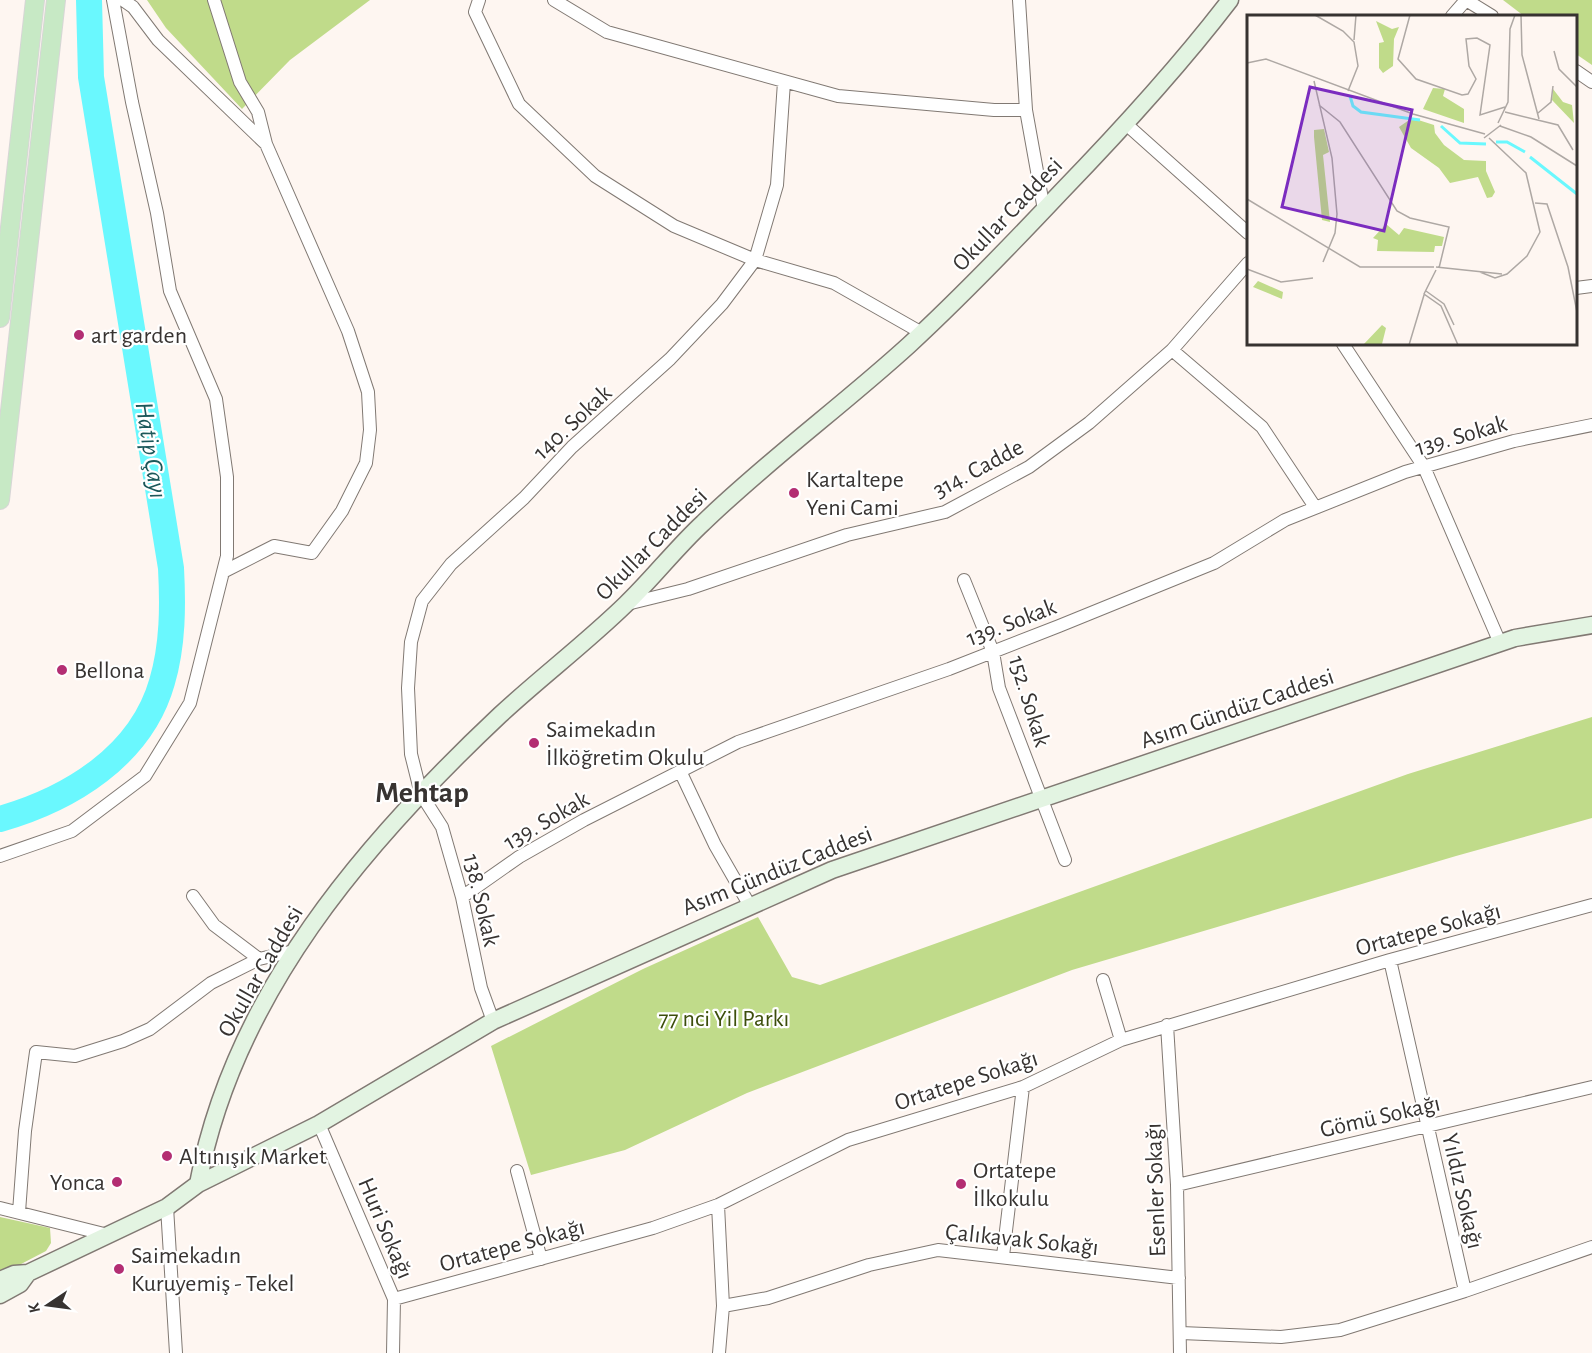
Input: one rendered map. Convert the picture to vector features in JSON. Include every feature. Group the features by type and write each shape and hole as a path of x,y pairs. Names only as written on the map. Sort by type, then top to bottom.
{"main road":[{"path":"0,318 35,0"},
{"path":"0,500 56,0"}],"street":[{"path":"2,855 72,831 145,776 190,703 227,556 226,477 216,399 170,291 157,213 132,102 113,0"},
{"path":"123,0 133,7 158,40 266,144"},
{"path":"214,0 240,82 258,112 266,144 348,331 368,392 370,430 366,463 358,480 342,511 312,553 274,546 223,572"},
{"path":"479,0 475,12 519,104 595,176 674,226 755,260 834,282 922,333"},
{"path":"554,0 607,32 838,96 994,110 1026,110"},
{"path":"1019,0 1026,110 1044,210"},
{"name":"Okullar Caddesi","path":"198,1184 207,1140 241,1050 310,925 355,868 421,794 501,714 626,604 704,522 922,333 981,278 1190,53 1230,0"},
{"path":"1453,15 1466,0 1490,15"},
{"path":"1577,72 1592,82"},
{"name":"140. Sokak","path":"421,794 411,754 408,688 411,642 422,601 429,587 524,498 572,447 670,360 722,304 755,260 777,185 784,82"},
{"path":"1126,124 1247,232"},
{"name":"314. Cadde","path":"626,604 688,589 847,535 945,512 1029,467 1089,423 1172,350 1247,264"},
{"path":"1577,288 1592,286"},
{"path":"1344,345 1424,467 1500,643"},
{"path":"1172,350 1262,427 1315,507"},
{"name":"139. Sokak","path":"462,897 528,852 584,820 681,773 738,742 798,723 993,652 1214,562 1285,520 1315,507 1424,467 1514,441 1592,425"},
{"path":"358,480 367,491"},
{"name":"152. Sokak","path":"964,580 993,652 999,688 1023,754 1044,800 1065,860"},
{"name":"Asım Gündüz Caddesi","path":"0,1281 14,1274 28,1273 167,1207 198,1184 319,1124 493,1021 832,870 1044,800 1500,643 1592,625"},
{"path":"681,773 715,845 750,906"},
{"name":"138. Sokak","path":"421,794 442,827 462,897 481,988 493,1021"},
{"path":"193,896 214,926 259,959"},
{"name":"Ortatepe Sokağı","path":"394,1299 653,1228 718,1205 848,1140 1023,1087 1121,1040 1390,960 1592,905"},
{"path":"19,1212 25,1131 36,1052 75,1056 123,1041 150,1029 212,983 259,959 294,951"},
{"name":"Yıldız Sokağı","path":"1390,960 1465,1292"},
{"path":"1103,980 1121,1040"},
{"name":"Esenler Sokağı","path":"1167,1025 1177,1185 1180,1353"},
{"path":"1003,1256 1023,1087"},
{"name":"Gömü Sokağı","path":"1177,1185 1592,1087"},
{"name":"Huri Sokağı","path":"319,1124 394,1299 393,1353"},
{"path":"517,1171 542,1259"},
{"path":"718,1205 723,1306 719,1353"},
{"path":"167,1207 176,1353"},
{"path":"0,1208 108,1235"},
{"path":"1181,1333 1281,1337 1340,1330 1465,1292 1592,1247"},
{"name":"Çalıkavak Sokağı","path":"723,1306 768,1298 869,1265 938,1250 1179,1278"},
{"name":"Asım Gündüz Caddesi","path":"0,1295 20,1284 28,1273"}],"green space":[{"path":"147,0 370,0 290,60 242,109 166,28"},
{"path":"1503,0 1592,0 1592,65 1577,55 1577,15 1523,15"},
{"name":"77 nci Yil Parkı","path":"1592,717 1592,818 1072,970 747,1093 625,1150 531,1175 491,1046 643,969 758,917 792,977 820,985 1408,774"},
{"path":"0,1217 50,1228 51,1243 46,1251 0,1275"}],"waterway":[{"name":"Hatip Çayı","path":"0,819 52,800 99,771 120,753 138,732 152,708 166,668 170,639 171,568 91,77 89,0"}],"place":[{"name":"art garden","path":"79,335"},
{"name":"Kartaltepe Yeni Cami","path":"794,493"},
{"name":"Bellona","path":"62,670"},
{"name":"Saimekadın İlköğretim Okulu","path":"534,743"},
{"name":"Altınışık Market","path":"167,1156"},
{"name":"Yonca","path":"117,1182"},
{"name":"Ortatepe İlkokulu","path":"961,1184"},
{"name":"Saimekadın Kuruyemiş - Tekel","path":"119,1269"}],"district":[{"name":"Mehtap","path":"422,792"}]}
